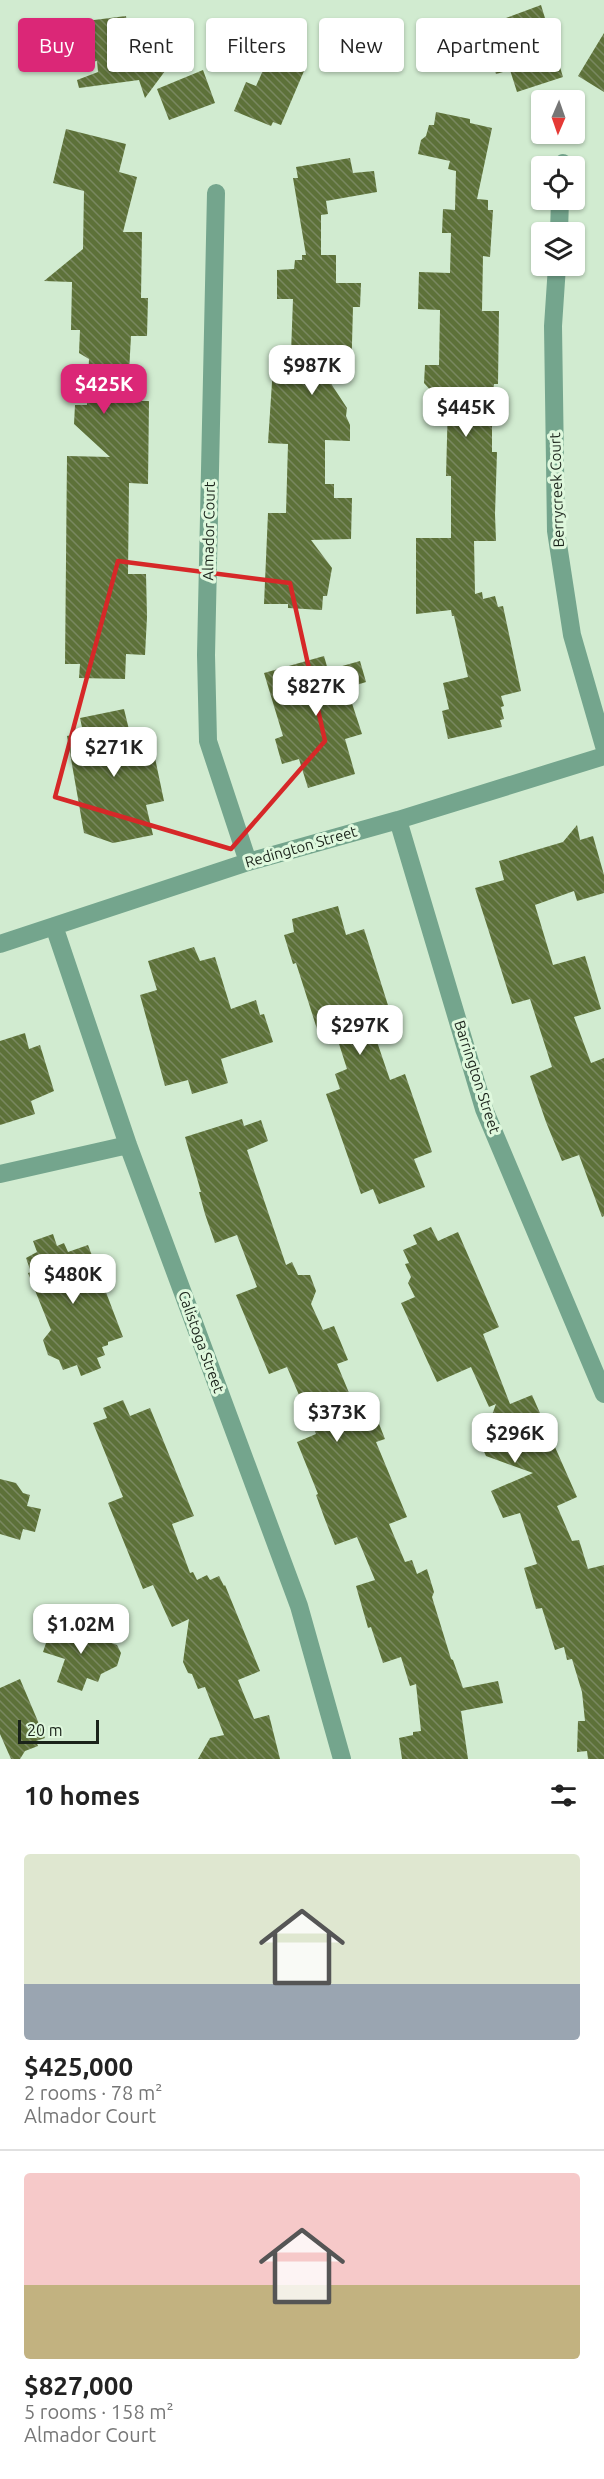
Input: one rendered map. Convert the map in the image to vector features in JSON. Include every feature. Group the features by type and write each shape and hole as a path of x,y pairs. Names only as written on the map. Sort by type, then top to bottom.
{"street":[{"name":"Almador Court","path":"216,193 206,643 208,741 248,862"},
{"name":"Berrycreek Court","path":"556,276 553,326 556,531 572,635 604,746"},
{"name":"Redington Street","path":"0,944 248,862 398,820 604,756"},
{"name":"Barrington Street","path":"398,820 484,1109 604,1394"},
{"name":"Calistoga Street","path":"54,926 128,1145 298,1606 342,1759"},
{"path":"0,1174 128,1145"}],"highlighted area":[{"path":"118,561 290,583 325,741 231,849 55,797"}],"building":[{"path":"541,5 545,18 506,18"},
{"path":"107,18 107,72 164,72 145,98 139,80 79,88 77,80 98,72 97,61 95,61 95,20"},
{"path":"604,33 604,92 578,76"},
{"path":"203,70 215,103 169,120 157,89"},
{"path":"561,70 563,77 517,92 511,72"},
{"path":"262,72 304,72 281,125 273,122 271,126 234,111 246,82 256,86"},
{"path":"436,112 470,119 470,123 492,128 477,199 488,200 488,210 493,210 490,257 483,256 482,311 499,311 498,384 494,384 492,404 492,452 497,452 496,541 474,541 475,594 482,592 483,599 495,596 498,607 503,606 521,691 501,696 504,706 501,707 504,719 500,720 502,727 448,739 442,711 449,709 443,683 468,677 454,616 451,610 416,614 416,538 451,538 451,476 446,476 448,402 437,402 437,394 434,394 424,383 425,365 439,365 440,310 418,309 419,272 450,273 451,233 442,233 443,209 455,210 456,171 448,169 450,161 418,154 421,140 426,136 429,125 434,125"},
{"path":"66,129 126,144 119,172 137,177 123,232 142,232 141,298 148,298 147,336 131,336 128,390 143,391 142,401 149,401 148,484 129,483 128,574 146,574 147,617 145,655 126,654 125,679 79,678 80,664 65,664 67,456 110,457 74,424 75,405 87,405 89,359 79,353 80,330 71,330 72,282 44,281 83,249 84,191 53,183"},
{"path":"350,158 353,173 374,171 377,192 326,201 328,214 321,215 321,255 336,255 336,283 361,283 360,307 353,307 351,380 328,379 347,408 350,441 325,440 325,484 334,484 334,498 352,498 351,539 311,540 332,568 327,596 323,596 322,610 288,608 288,604 264,604 268,513 286,513 288,444 268,443 274,352 291,353 293,299 277,299 277,270 294,269 295,260 302,260 302,255 306,255 293,178 298,178 296,167"},
{"path":"324,656 328,670 360,661 366,682 347,688 362,734 345,739 355,774 308,788 299,759 282,764 275,739 283,736 264,673"},
{"path":"124,709 131,738 150,734 164,801 146,805 153,835 113,843 84,833 67,736 83,732 80,718"},
{"path":"577,825 580,840 593,836 604,875 604,893 577,901 574,891 535,905 553,965 585,956 601,1009 574,1017 591,1063 604,1058 604,1216 602,1217 579,1155 562,1161 546,1122 530,1076 552,1067 530,999 512,1004 475,888 504,880 499,861 563,842"},
{"path":"338,906 346,935 364,929 392,1018 371,1024 390,1080 405,1074 432,1152 414,1159 425,1187 379,1204 373,1189 361,1194 326,1094 340,1089 335,1074 347,1069 333,1025 317,1029 296,963 293,964 284,935 294,932 292,919"},
{"path":"194,947 200,961 215,957 231,1009 256,1000 260,1015 264,1014 273,1042 221,1059 228,1083 192,1094 188,1080 165,1086 140,995 157,990 148,961"},
{"path":"25,1033 29,1049 40,1045 54,1091 31,1101 35,1114 0,1125 0,1041"},
{"path":"242,1119 244,1126 261,1120 268,1141 247,1150 286,1265 292,1262 298,1275 310,1275 316,1291 311,1304 323,1330 334,1326 348,1360 337,1364 357,1412 372,1406 385,1439 376,1442 407,1517 389,1524 405,1562 412,1560 417,1574 427,1569 434,1592 432,1597 451,1659 463,1688 498,1681 503,1703 461,1711 468,1759 402,1759 399,1738 421,1731 416,1684 410,1686 401,1657 383,1663 371,1627 368,1628 356,1586 375,1580 357,1537 335,1545 297,1442 316,1434 301,1394 299,1395 287,1367 269,1374 236,1295 257,1287 237,1235 215,1243 185,1137"},
{"path":"431,1227 438,1241 458,1232 499,1327 483,1334 510,1404 532,1395 577,1497 557,1506 572,1541 579,1540 588,1569 604,1565 604,1759 588,1759 587,1751 577,1752 578,1721 585,1721 582,1692 572,1659 567,1660 564,1647 555,1650 542,1608 536,1609 524,1568 537,1564 520,1513 503,1518 491,1491 533,1473 486,1456 481,1445 496,1404 489,1407 471,1367 437,1382 401,1303 415,1297 408,1283 411,1277 405,1264 409,1263 403,1250 417,1244 413,1235"},
{"path":"53,1234 57,1246 64,1243 68,1252 88,1245 123,1337 108,1342 108,1345 102,1347 105,1355 97,1358 101,1368 81,1376 77,1365 63,1370 59,1360 48,1355 43,1340 51,1330 28,1273 31,1272 26,1258 37,1252 33,1241"},
{"path":"123,1400 130,1416 150,1408 194,1516 172,1524 190,1573 193,1572 197,1580 207,1575 210,1580 219,1576 225,1585 260,1671 238,1680 254,1719 269,1715 280,1759 198,1759 210,1738 224,1735 205,1687 198,1689 192,1674 188,1673 183,1662 189,1619 172,1627 153,1585 143,1589 108,1503 123,1497 93,1423 107,1418 103,1408"},
{"path":"0,1479 16,1483 23,1493 30,1495 27,1506 41,1509 35,1532 23,1529 20,1540 0,1534"},
{"path":"53,1622 117,1645 121,1653 117,1666 101,1674 98,1682 87,1678 82,1691 57,1682 65,1659 43,1652"},
{"path":"20,1679 45,1738 36,1741 38,1746 25,1751 20,1759 11,1759 0,1734 0,1688"}]}
